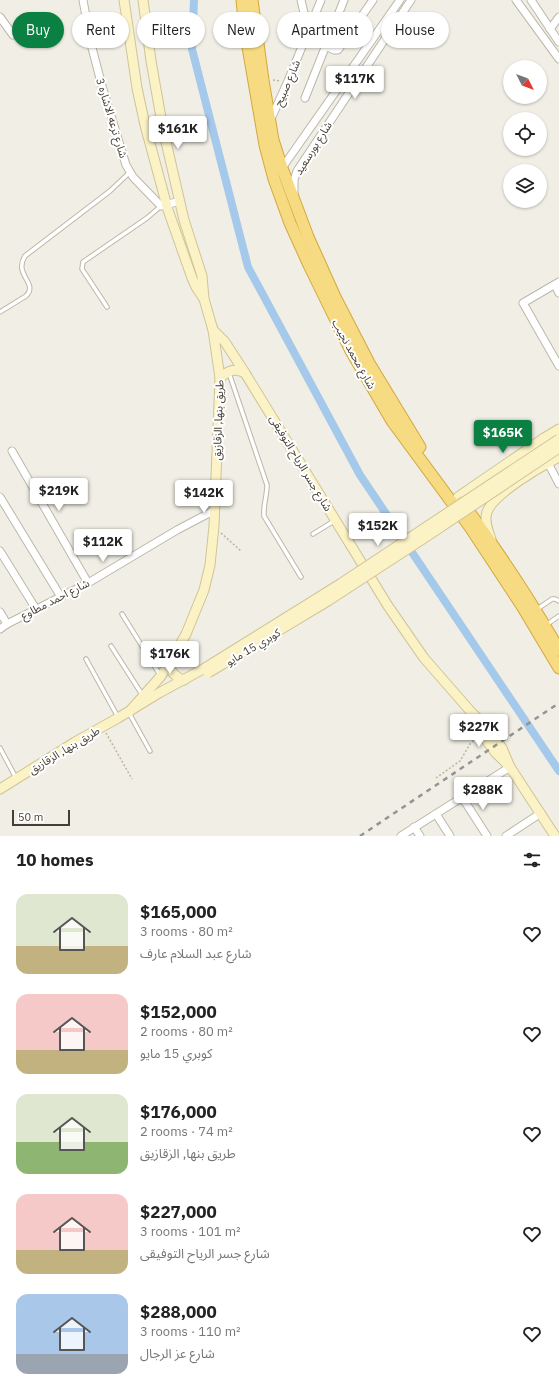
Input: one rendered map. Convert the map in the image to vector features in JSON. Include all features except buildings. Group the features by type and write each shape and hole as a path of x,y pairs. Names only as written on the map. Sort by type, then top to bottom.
{"highway":[{"name":"شارع محمد نجيب","path":"242,0 248,12"},
{"name":"شارع محمد نجيب","path":"250,12 252,0"},
{"name":"شارع محمد نجيب","path":"253,48 265,145 274,179 290,223 309,265 365,366 392,421 531,613 545,626 559,650"},
{"name":"شارع محمد نجيب","path":"254,48 263,80 273,140 282,168 356,350"},
{"name":"شارع محمد نجيب","path":"365,366 416,442 492,544 531,613 559,668"}],"main road":[{"name":"طريق بنها, الزقازيق","path":"124,0 137,88 164,205 192,278 204,299"},
{"name":"طريق بنها, الزقازيق","path":"0,789 75,742 129,712 146,699 186,634 204,590 210,565 215,510 220,378 213,330 204,299 202,276 180,201 163,129 151,61 143,0"},
{"name":"شارع جسر الرياح التوفيقى","path":"213,330 226,342 388,606 413,643 472,713 483,722 499,743 510,767 555,836"},
{"path":"220,378 234,369 245,372"},
{"path":"458,497 559,429"},
{"name":"كوبري 15 مايو","path":"146,699 184,680 207,671 559,440"},
{"name":"كوبري 15 مايو","path":"146,699 155,699 168,694 335,596 559,448"},
{"path":"492,544 486,522 487,512 494,500 559,457"},
{"path":"169,663 174,674 184,680"},
{"name":"شارع جسر الرياح التوفيقى","path":"472,713 476,725 482,734 495,752 510,767"}],"street":[{"name":"شارع ترعه الاشاره 3","path":"83,0 91,44 126,165 130,172 164,205"},
{"path":"301,0 304,12"},
{"name":"شارع صبيح","path":"316,12 321,0"},
{"path":"339,12 344,0"},
{"path":"365,12 373,0"},
{"name":"شارع بورسعيد","path":"282,168 400,0"},
{"name":"شارع بورسعيد","path":"294,199 294,180 297,171 411,0"},
{"path":"516,0 558,53"},
{"path":"535,2 559,42"},
{"path":"0,17 12,34"},
{"path":"550,29 559,17"},
{"name":"شارع صبيح","path":"270,121 301,48"},
{"path":"305,98 325,48"},
{"path":"330,48 338,50 339,48"},
{"path":"164,205 180,201"},
{"path":"559,293 557,284 523,303 559,366"},
{"path":"12,451 88,583"},
{"path":"548,463 559,484"},
{"path":"0,497 61,597"},
{"name":"شارع احمد مطاوع","path":"0,629 88,583 177,530 215,510"},
{"path":"0,551 36,609"},
{"path":"0,612 7,624"},
{"path":"401,836 510,767"},
{"path":"462,797 487,836"},
{"path":"506,836 541,813"},
{"path":"436,814 450,836"},
{"path":"414,827 420,836"}],"lane":[{"path":"0,312 29,293 30,286 22,272 21,266 25,256 110,191 130,172"},
{"path":"107,307 82,269 83,262 164,205"},
{"path":"229,371 267,485 267,493 263,508 264,516 301,577"},
{"path":"313,534 335,520"},
{"path":"531,613 552,599 559,601"},
{"path":"122,614 161,676"},
{"path":"545,626 559,616"},
{"path":"111,646 146,699"},
{"path":"86,660 118,718"},
{"path":"129,712 150,751"},
{"path":"0,748 16,779"}],"path":[{"path":"263,80 288,81"},
{"path":"214,526 241,551"},
{"path":"103,727 132,779"},
{"path":"436,778 460,761 470,744 482,734"}],"waterway":[{"path":"194,0 192,49 248,267 360,475 559,771"}],"railway":[{"path":"360,836 559,703"}]}
